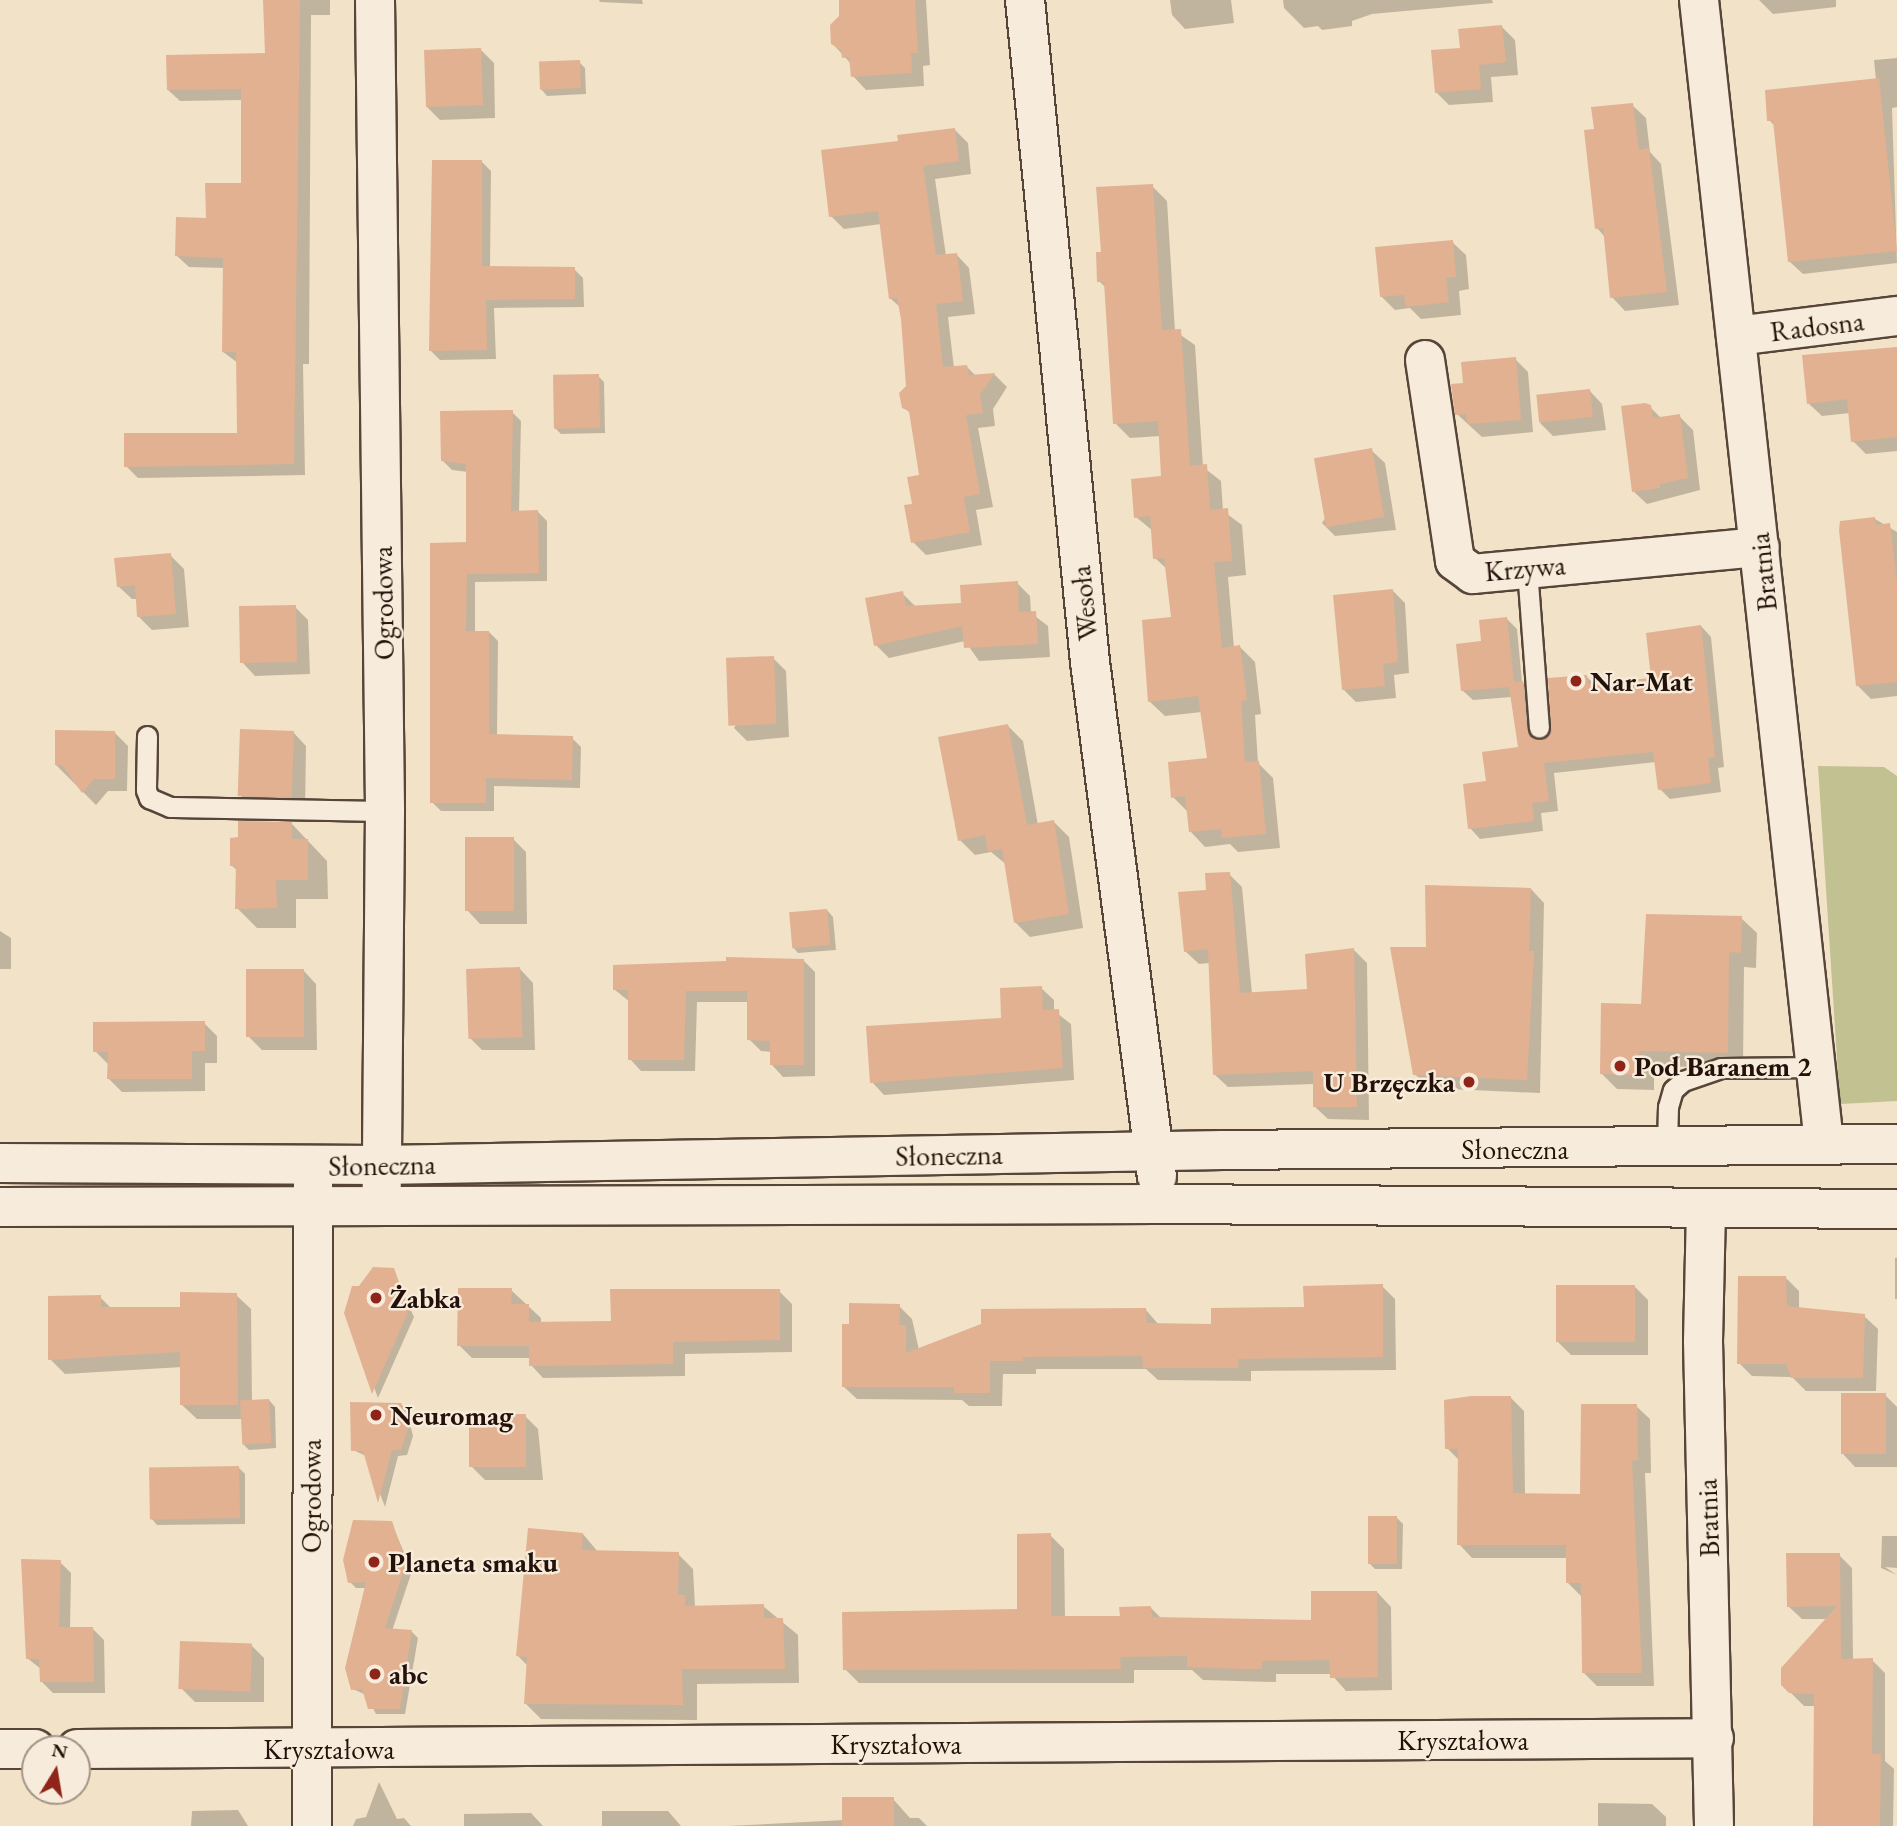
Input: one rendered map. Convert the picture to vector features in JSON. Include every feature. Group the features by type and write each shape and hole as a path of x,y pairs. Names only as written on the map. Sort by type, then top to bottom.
{"street":[{"name":"Ogrodowa","path":"375,0 385,811 382,1206"},
{"name":"Wesoła","path":"1025,0 1090,662 1156,1151 1157,1204"},
{"name":"Bratnia","path":"1699,0 1824,1144"},
{"name":"Radosna","path":"1736,336 1897,316"},
{"name":"Krzywa","path":"1425,360 1455,561 1473,574 1760,547"},
{"name":"Słoneczna","path":"0,1163 381,1166 1156,1151 1897,1144"},
{"name":"Ogrodowa","path":"312,1826 313,1166"},
{"name":"Słoneczna","path":"0,1207 1157,1204 1897,1209"},
{"name":"Bratnia","path":"1706,1209 1703,1341 1714,1826"},
{"name":"Kryształowa","path":"91,1749 1714,1738"},
{"path":"0,1749 21,1749"}],"lane":[{"path":"1527,569 1539,727"},
{"path":"147,736 146,790 149,798 170,807 385,811"},
{"path":"1667,1147 1668,1108 1673,1090 1683,1081 1721,1068 1817,1067"}],"green space":[{"path":"1818,766 1884,767 1897,776 1897,1101 1840,1104"}],"building":[{"path":"263,0 300,0 294,464 124,467 124,433 237,433 236,352 222,352 223,258 175,256 176,217 206,218 205,183 241,183 241,89 167,90 166,55 265,53"},
{"path":"839,0 915,0 918,53 911,53 912,73 851,77 849,57 842,58 841,50 831,44 830,25 839,16"},
{"path":"1502,25 1506,62 1479,65 1481,89 1435,93 1431,50 1460,48 1458,29"},
{"path":"481,48 483,105 426,107 424,50"},
{"path":"580,60 581,88 540,89 539,61"},
{"path":"1879,78 1897,251 1788,262 1773,121 1767,121 1765,90"},
{"path":"1633,103 1639,150 1649,148 1667,292 1610,298 1603,228 1595,229 1584,130 1594,129 1591,107"},
{"path":"955,128 959,161 923,166 936,255 957,253 963,301 936,304 943,367 967,365 969,375 995,373 980,395 983,413 966,415 980,494 964,497 970,532 911,543 904,505 912,504 907,477 919,475 909,411 902,408 899,393 906,386 901,319 897,298 889,299 878,211 829,217 821,150 898,141 897,135"},
{"path":"432,160 482,160 482,266 575,267 575,299 486,300 487,350 429,351"},
{"path":"1153,184 1162,330 1181,329 1190,466 1207,464 1210,510 1228,508 1232,561 1214,562 1222,648 1240,645 1247,700 1241,701 1245,762 1259,761 1266,834 1222,838 1221,829 1189,832 1185,796 1171,798 1168,762 1207,758 1198,696 1148,702 1142,620 1171,617 1164,558 1153,559 1150,516 1134,518 1131,479 1161,476 1158,421 1113,424 1104,282 1097,282 1096,252 1101,252 1096,187"},
{"path":"1453,240 1456,277 1446,278 1449,302 1406,307 1404,295 1380,297 1375,247"},
{"path":"1897,347 1897,437 1851,442 1847,399 1807,404 1802,355"},
{"path":"1516,357 1521,420 1467,424 1466,414 1455,415 1451,384 1463,383 1461,362"},
{"path":"599,374 600,428 554,429 553,375"},
{"path":"1590,389 1593,417 1539,422 1536,395"},
{"path":"1645,403 1651,405 1653,418 1680,414 1688,478 1660,484 1660,488 1632,492 1621,406"},
{"path":"513,410 511,511 538,510 539,573 467,574 466,631 489,631 489,734 573,736 572,780 486,778 486,803 430,803 430,543 466,542 466,464 441,461 440,411"},
{"path":"1372,448 1384,517 1326,527 1314,458"},
{"path":"1875,517 1876,525 1890,523 1897,583 1897,682 1856,686 1840,521"},
{"path":"171,553 176,614 137,617 135,585 117,587 114,558"},
{"path":"1018,581 1019,612 1036,611 1038,644 964,648 962,626 874,646 865,598 903,591 906,606 961,603 960,585"},
{"path":"1393,589 1398,662 1383,664 1385,686 1342,690 1333,595"},
{"path":"296,605 297,662 240,663 239,606"},
{"path":"1507,617 1514,682 1523,681 1527,730 1539,740 1551,728 1548,678 1587,675 1588,684 1651,678 1646,633 1701,625 1715,757 1708,758 1711,783 1658,790 1653,752 1544,763 1549,801 1532,803 1534,821 1468,829 1463,784 1486,781 1482,752 1518,747 1509,687 1461,691 1456,644 1481,641 1479,620"},
{"path":"774,656 776,724 728,726 726,658"},
{"path":"1008,724 1027,825 1054,820 1069,914 1014,923 1002,849 988,851 985,835 958,841 938,737"},
{"path":"240,729 294,731 292,798 238,796"},
{"path":"55,730 115,731 115,779 94,779 82,793 63,766 55,765"},
{"path":"238,821 292,822 292,839 308,839 308,880 276,880 277,908 235,909 236,866 230,866 230,838 238,837"},
{"path":"465,837 514,837 514,911 465,911"},
{"path":"1230,872 1240,993 1307,989 1305,954 1354,948 1357,1107 1313,1107 1313,1071 1213,1075 1208,949 1184,952 1178,892 1206,890 1205,873"},
{"path":"1425,885 1531,888 1529,951 1534,951 1527,1080 1413,1075 1390,947 1426,947"},
{"path":"827,909 830,945 792,948 789,912"},
{"path":"1646,914 1742,916 1741,953 1729,952 1728,1053 1639,1051 1639,1075 1600,1074 1601,1003 1641,1004"},
{"path":"726,957 804,959 804,1065 770,1065 770,1041 747,1040 747,991 686,991 684,1060 628,1060 628,990 613,990 613,965 726,961"},
{"path":"520,967 522,1037 468,1039 466,969"},
{"path":"246,969 304,969 304,1037 246,1037"},
{"path":"1042,986 1043,1010 1059,1009 1063,1068 870,1083 866,1026 1001,1018 1000,988"},
{"path":"205,1021 205,1051 192,1051 192,1079 107,1079 108,1052 93,1052 93,1022"},
{"name":"Żabka","path":"373,1267 394,1268 409,1310 372,1394 344,1313 352,1286 359,1286"},
{"path":"1738,1276 1786,1276 1787,1306 1865,1314 1863,1378 1791,1378 1786,1364 1737,1364"},
{"path":"1383,1284 1383,1357 1238,1359 1239,1368 1143,1368 1142,1356 1023,1357 1023,1361 990,1361 990,1393 954,1393 954,1387 842,1387 842,1324 849,1324 849,1303 900,1304 899,1325 906,1325 906,1353 981,1324 981,1309 1146,1308 1147,1323 1211,1324 1211,1308 1304,1307 1303,1286"},
{"path":"1556,1285 1635,1285 1635,1342 1556,1342"},
{"path":"458,1288 512,1288 511,1304 529,1304 529,1322 611,1321 610,1289 780,1289 780,1340 673,1342 673,1364 529,1366 529,1346 457,1346"},
{"path":"180,1292 237,1293 238,1405 180,1405 180,1352 48,1360 48,1296 101,1295 101,1307 180,1307"},
{"path":"1841,1393 1886,1393 1886,1454 1841,1454"},
{"path":"1471,1396 1511,1396 1513,1493 1580,1494 1581,1404 1637,1404 1638,1460 1632,1461 1642,1673 1582,1673 1581,1583 1566,1583 1566,1545 1457,1545 1458,1449 1445,1449 1444,1400"},
{"path":"269,1399 271,1443 242,1444 240,1401"},
{"name":"Neuromag","path":"350,1402 401,1403 408,1429 401,1450 392,1450 378,1503 363,1451 351,1451"},
{"path":"469,1414 526,1414 526,1467 469,1467"},
{"path":"239,1466 240,1518 150,1520 149,1468"},
{"path":"1368,1516 1397,1516 1397,1564 1368,1564"},
{"path":"353,1520 392,1521 406,1563 385,1628 412,1630 400,1709 368,1709 362,1689 351,1690 345,1668 366,1582 348,1583 343,1560"},
{"path":"528,1528 583,1533 582,1550 679,1552 678,1595 685,1595 685,1606 764,1604 764,1618 783,1618 785,1669 682,1669 683,1705 524,1704 527,1657 516,1656"},
{"path":"1051,1533 1051,1616 1120,1616 1119,1607 1151,1606 1152,1617 1311,1620 1311,1591 1377,1591 1378,1677 1330,1678 1329,1660 1262,1661 1262,1669 1243,1669 1187,1667 1187,1656 1120,1657 1121,1669 843,1670 842,1612 1017,1609 1017,1534"},
{"path":"1786,1553 1840,1553 1841,1659 1873,1658 1872,1754 1881,1754 1880,1826 1813,1826 1814,1694 1789,1693 1781,1685 1781,1668 1837,1606 1787,1607"},
{"path":"21,1559 61,1560 59,1627 93,1627 94,1682 40,1682 39,1659 26,1659"},
{"path":"180,1641 252,1644 250,1691 178,1689"},
{"path":"842,1797 894,1797 894,1826 842,1826"}],"place":[{"name":"Nar-Mat","path":"1576,681"},
{"name":"Pod Baranem 2","path":"1620,1066"},
{"name":"U Brzęczka","path":"1469,1082"},
{"name":"Żabka","path":"376,1298"},
{"name":"Neuromag","path":"376,1415"},
{"name":"Planeta smaku","path":"374,1562"},
{"name":"abc","path":"375,1674"}]}
